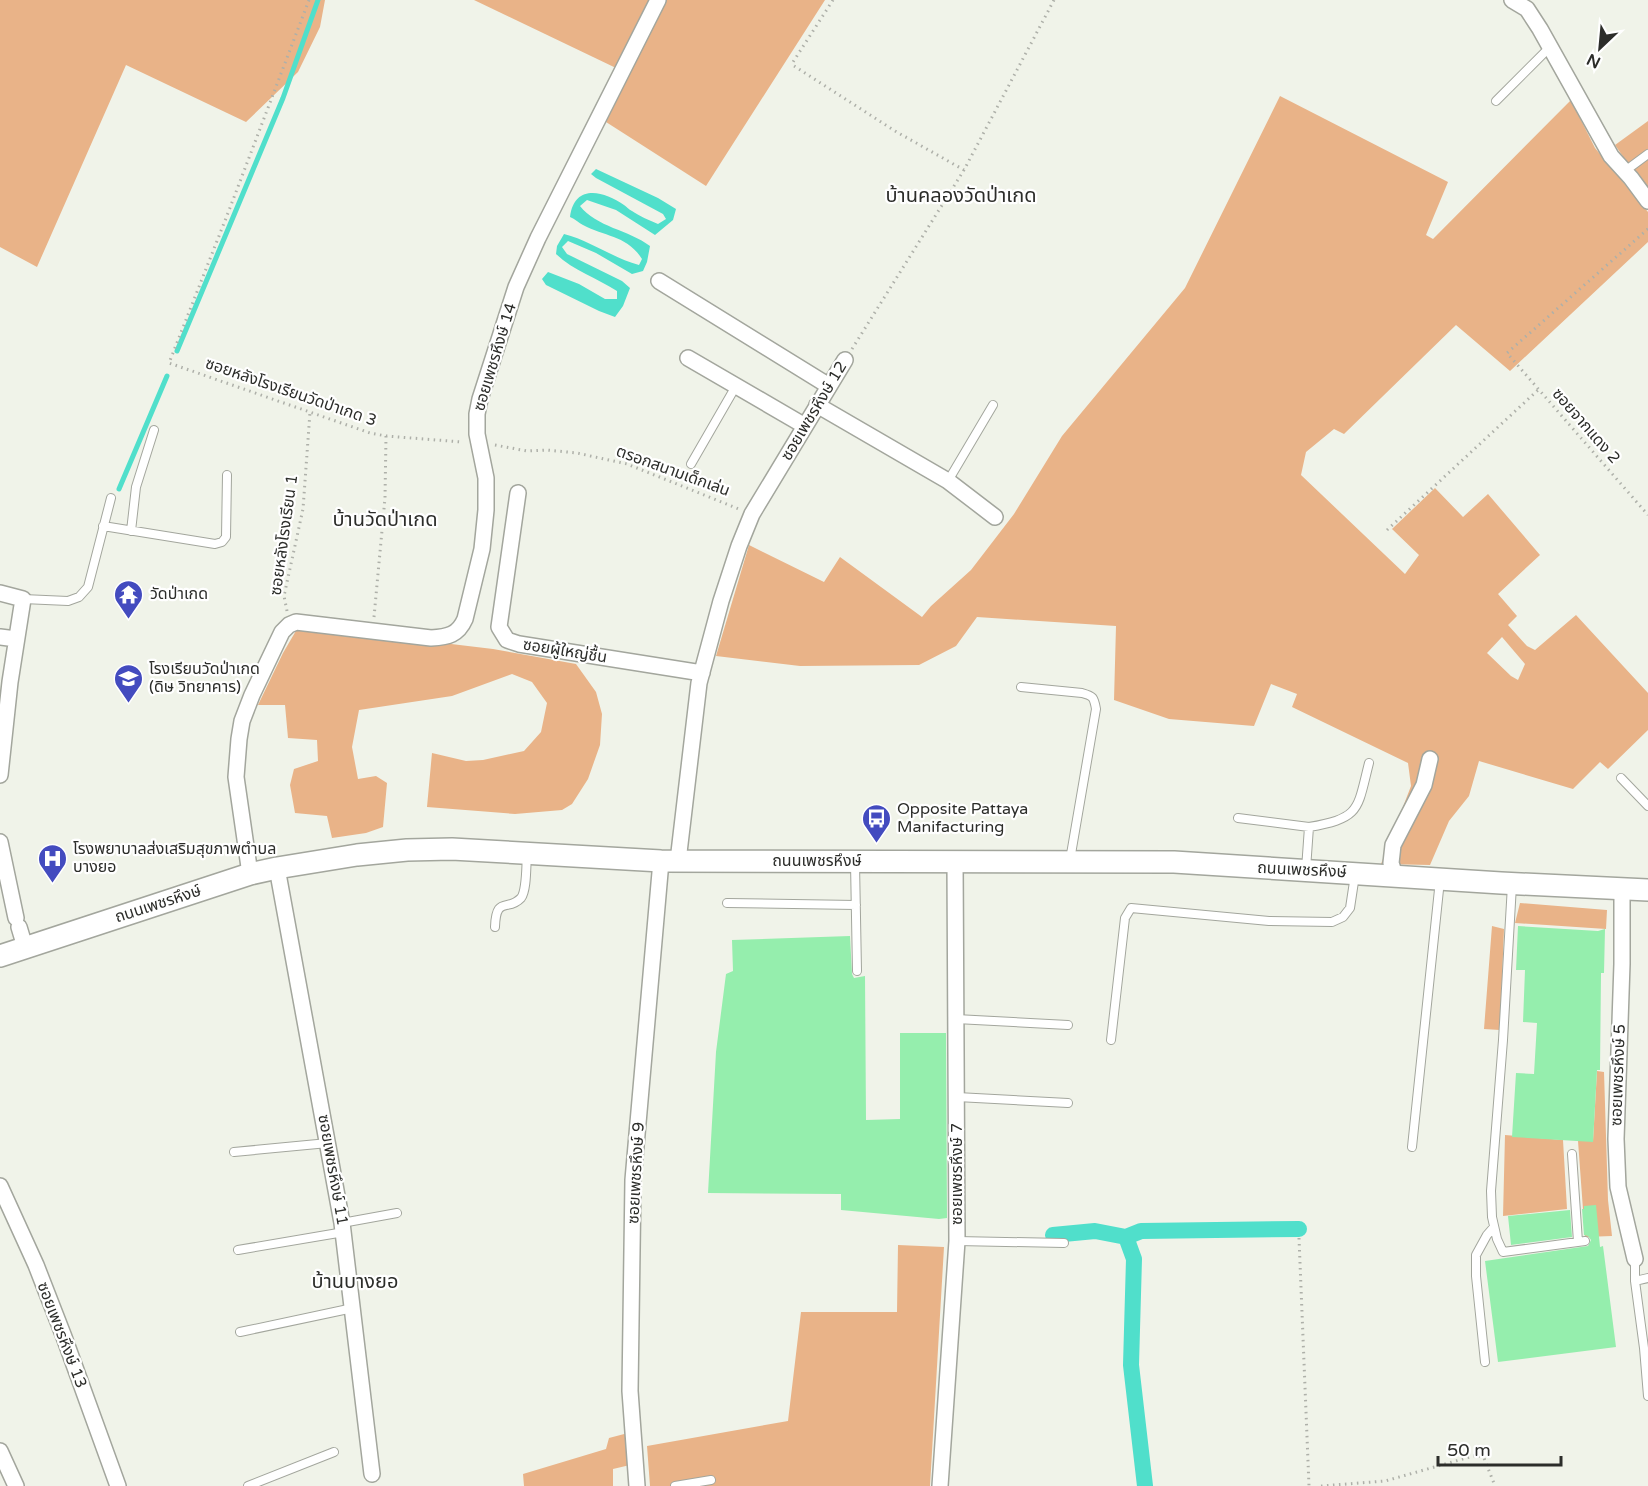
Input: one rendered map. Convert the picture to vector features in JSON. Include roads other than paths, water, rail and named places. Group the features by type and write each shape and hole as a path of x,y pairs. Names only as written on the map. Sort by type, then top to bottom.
{"main road":[{"name":"ถนนเพชรหึงษ์","path":"0,956 250,874 357,855 407,850 452,849 669,861 1174,862 1648,890"}],"street":[{"name":"ซอยเพชรหึงษ์ 14","path":"250,874 236,777 242,721 282,632 296,622 431,638 449,635 461,628 483,549 486,478 478,442 477,414 480,399 516,287 538,238 658,0"},
{"path":"1512,0 1527,9 1559,61 1611,156 1648,201"},
{"path":"659,281 830,386"},
{"path":"688,358 805,426"},
{"name":"ซอยเพชรหึงษ์ 12","path":"669,861 702,673 739,546 752,514 845,360"},
{"path":"817,405 948,482 995,517"},
{"name":"ซอยผู้ใหญ่ชื้น","path":"518,493 499,627 507,640 519,644 702,673"},
{"path":"0,593 23,599 5,685 0,775"},
{"path":"0,637 16,639"},
{"path":"1395,875 1392,863 1393,845 1424,785 1430,759"},
{"path":"0,842 26,947"},
{"name":"ซอยเพชรหึงษ์ 9","path":"637,1486 630,1390 633,1180 669,861"},
{"name":"ซอยเพชรหึงษ์ 7","path":"940,1486 957,1241 955,861"},
{"name":"ซอยเพชรหึงษ์ 11","path":"277,868 343,1228 372,1474"},
{"name":"ซอยเพชรหึงษ์ 5","path":"1622,889 1616,1139 1618,1187 1635,1259"},
{"name":"ซอยเพชรหึงษ์ 13","path":"0,1186 36,1265 118,1486"},
{"path":"0,1451 16,1486"}],"lane":[{"path":"1496,101 1550,47"},
{"path":"1625,171 1648,154"},
{"path":"691,464 736,386"},
{"path":"948,482 993,405"},
{"path":"131,531 136,487 154,430"},
{"path":"103,526 215,544 222,542 226,537 227,475"},
{"path":"23,599 68,601 79,597 88,587 111,498"},
{"path":"1021,687 1082,693 1094,699 1096,709 1070,861"},
{"path":"1238,818 1309,827 1342,819 1359,805 1369,763"},
{"path":"1622,778 1648,806"},
{"path":"1306,870 1309,827"},
{"path":"495,927 498,909 521,897 524,889 527,854"},
{"path":"855,862 857,971"},
{"path":"1111,1040 1125,918 1131,908 1269,921 1332,922 1343,917 1350,908 1355,873"},
{"path":"1412,1147 1440,878"},
{"path":"1512,883 1491,1191 1492,1217 1497,1239 1503,1252 1582,1241 1572,1154"},
{"path":"727,903 856,905"},
{"path":"956,1019 1068,1025"},
{"path":"957,1096 1068,1103"},
{"path":"234,1152 328,1143"},
{"path":"238,1250 343,1228 398,1213"},
{"path":"1485,1362 1476,1255 1486,1235 1494,1227"},
{"path":"957,1241 1064,1243"},
{"path":"1635,1259 1635,1281 1646,1348 1648,1396"},
{"path":"1635,1281 1648,1278"},
{"path":"240,1332 353,1308"},
{"path":"248,1486 334,1452"},
{"path":"675,1486 711,1480"}],"water":[{"path":"596,169 676,209 673,220 655,235 616,210 587,200 580,206 595,219 650,246 643,271 632,274 596,253 568,241 562,247 567,254 622,281 630,288 623,306 615,317 546,285 542,279 548,272 579,284 605,299 617,299 617,291 578,270 556,254 557,246 564,234 629,262 639,265 642,259 630,245 591,229 570,217 577,199 583,195 591,193 607,196 658,224 666,219 663,214 596,178 591,174"}],"waterway":[{"path":"177,351 283,98 318,0"},
{"path":"119,489 167,376"},
{"path":"1126,1237 1141,1231 1299,1229"},
{"path":"1053,1235 1095,1231 1126,1237 1134,1259 1131,1365 1145,1486"}],"place":[{"name":"วัดป่าเกด","path":"129,620"},
{"name":"โรงเรียนวัดป่าเกด (ดิษ วิทยาคาร)","path":"128,704"},
{"name":"Opposite Pattaya Manifacturing","path":"876,844"},
{"name":"โรงพยาบาลส่งเสริมสุขภาพตำบล บางยอ","path":"52,884"}],"district":[{"name":"บ้านคลองวัดป่าเกด","path":"961,196"},
{"name":"บ้านวัดป่าเกด","path":"385,520"},
{"name":"บ้านบางยอ","path":"355,1282"}]}
